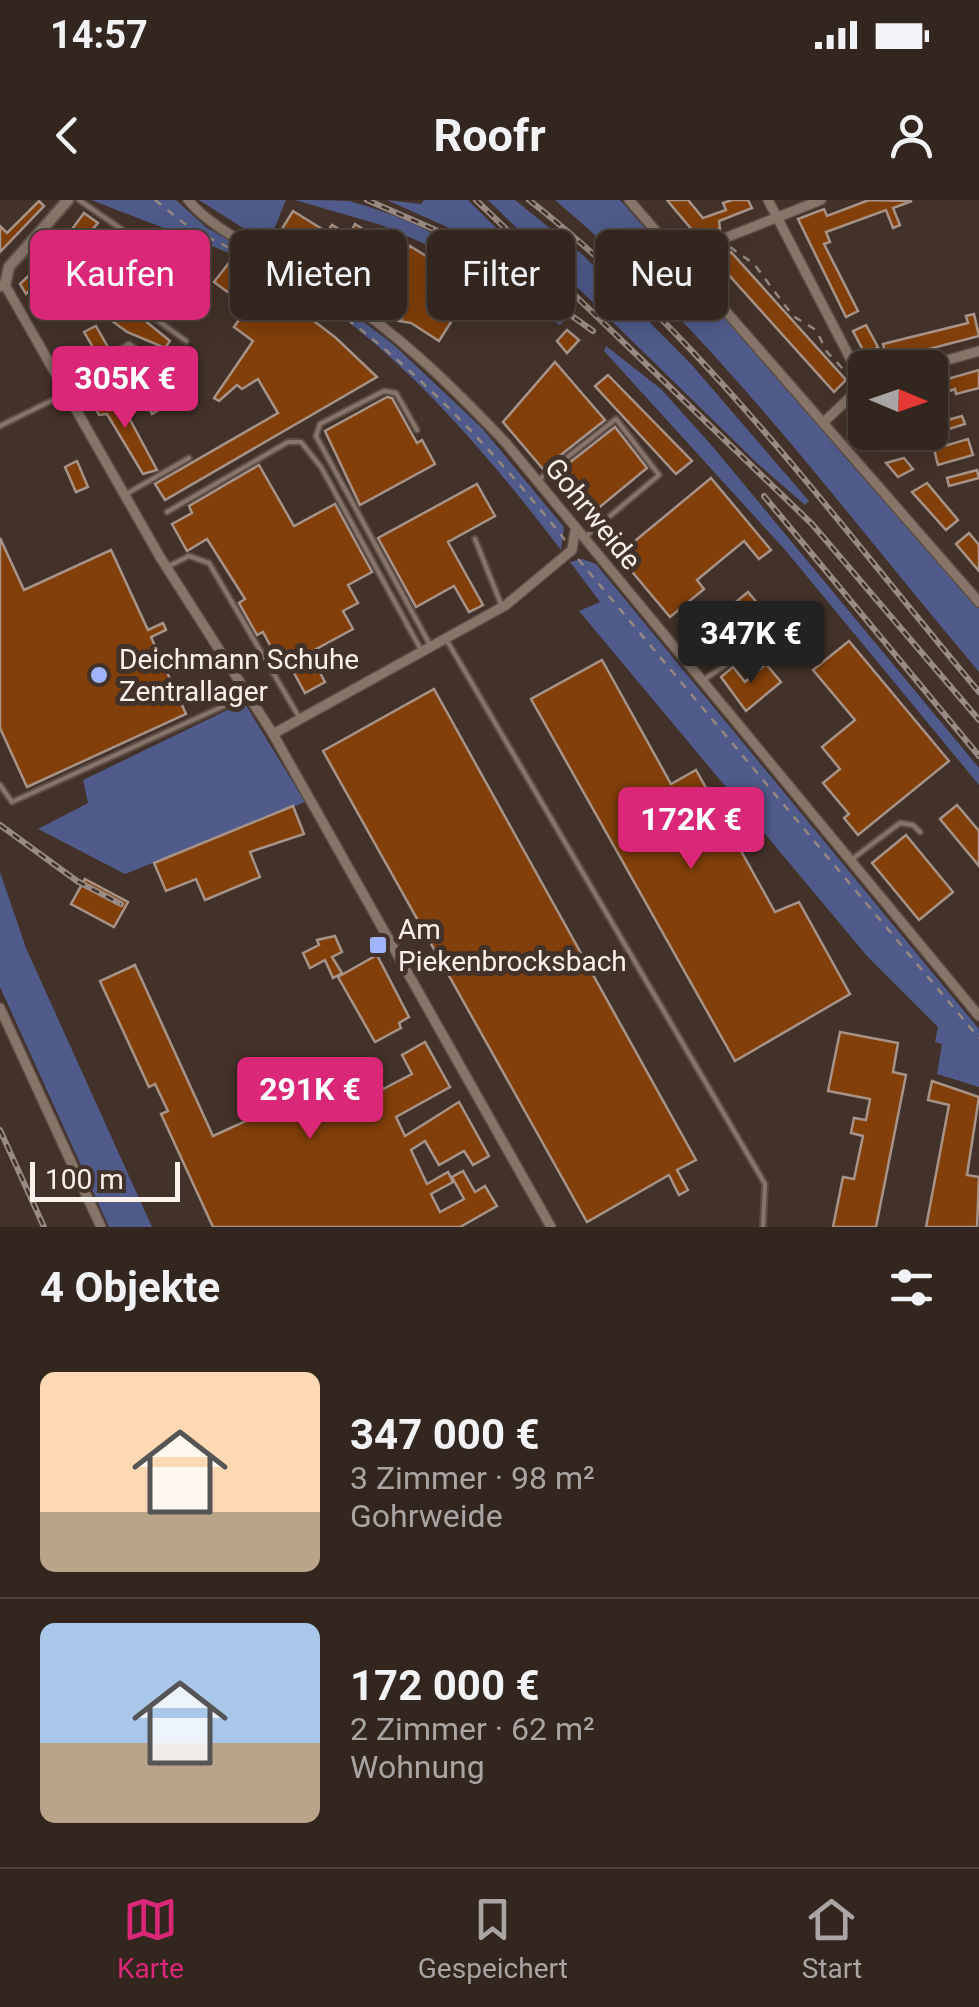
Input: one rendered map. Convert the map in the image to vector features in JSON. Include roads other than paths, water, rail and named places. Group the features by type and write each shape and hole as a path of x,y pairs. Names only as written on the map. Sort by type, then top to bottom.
{"street":[{"path":"43,230 68,200"},
{"name":"Gohrweide","path":"188,200 209,220 230,232"},
{"path":"629,200 655,230"},
{"path":"768,200 848,358"},
{"path":"728,236 820,200"},
{"path":"30,244 9,266 2,286 166,567 273,734 551,1227"},
{"path":"728,313 979,602"},
{"name":"Gohrweide","path":"373,320 437,371 537,481 979,1016"},
{"path":"948,359 979,350"},
{"path":"824,421 848,398"},
{"path":"273,734 503,608 568,554 575,544 574,528"},
{"path":"0,1008 101,1227"}],"lane":[{"path":"79,200 124,230"},
{"path":"157,320 186,341"},
{"path":"0,426 130,344 158,364"},
{"path":"417,430 396,393 384,390 320,424 316,436 427,650"},
{"path":"537,481 616,418 659,471 654,483 583,538"},
{"path":"167,512 288,442 301,442 321,467 427,650"},
{"path":"124,496 189,458"},
{"path":"475,539 503,608"},
{"path":"166,567 189,556 208,563 300,719"},
{"path":"446,639 766,1184 763,1227"},
{"path":"702,681 730,662 774,646"},
{"path":"0,785 12,802 248,694"},
{"path":"852,860 900,824 914,825 920,832"}],"railway":[{"path":"367,200 477,248 593,331"},
{"path":"476,200 812,524 979,720"},
{"path":"529,200 593,254 711,371 979,692"},
{"path":"764,496 979,756"},
{"path":"0,825 77,881 121,904"},
{"path":"0,1130 44,1227"}],"place":[{"name":"Deichmann Schuhe Zentrallager","path":"99,675"},
{"name":"Am Piekenbrocksbach","path":"378,945"}]}
